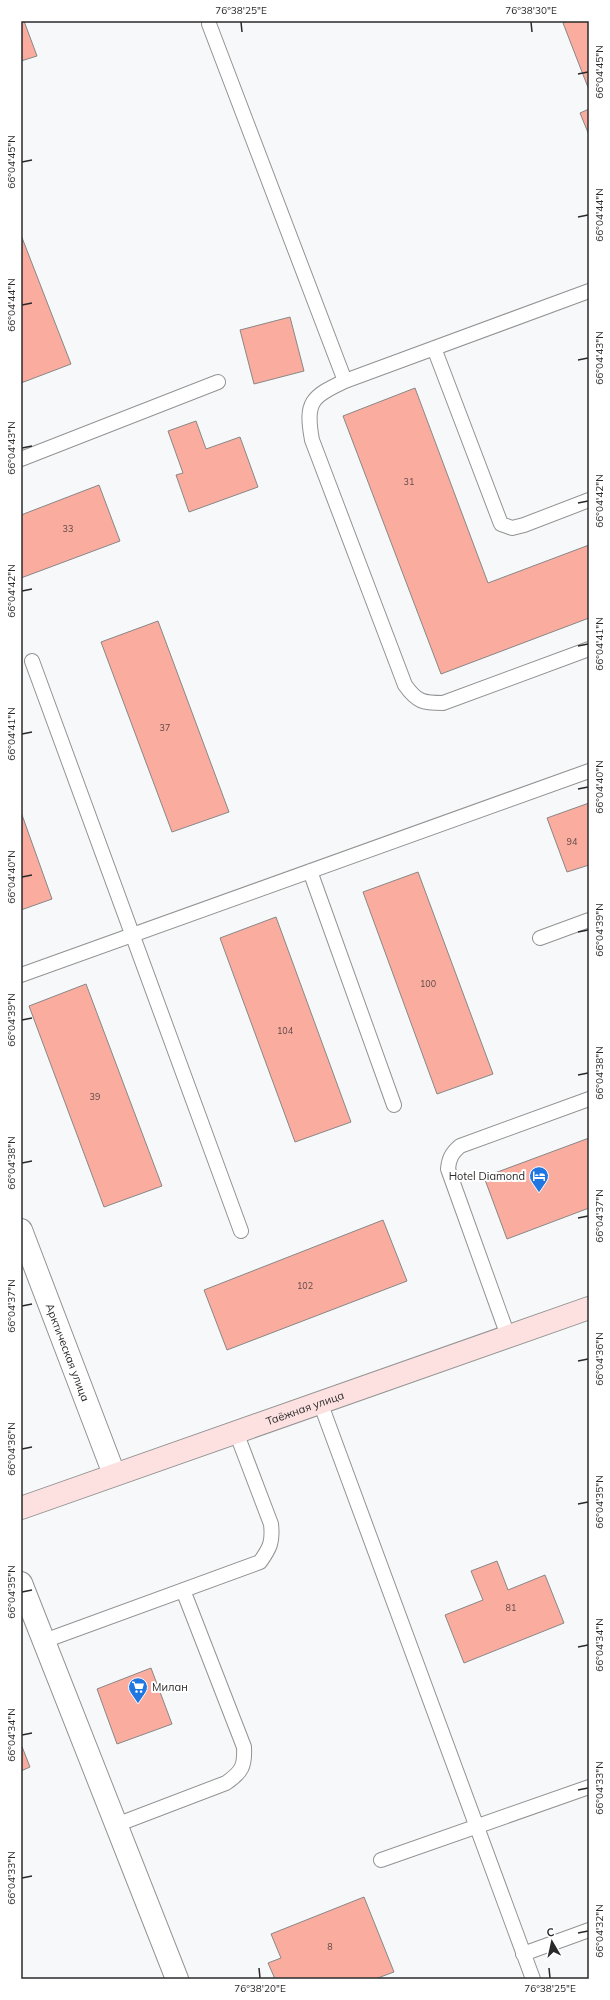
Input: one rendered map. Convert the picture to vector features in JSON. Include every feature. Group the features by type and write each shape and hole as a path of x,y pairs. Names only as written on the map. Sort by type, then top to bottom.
{"street":[{"name":"Арктическая улица","path":"21,1230 114,1474"},
{"name":"Таёжная улица","path":"21,1508 589,1308"},
{"path":"21,1583 177,1979"}],"lane":[{"path":"211,22 345,381"},
{"path":"589,291 345,381 321,392 310,407 308,420 312,440 405,685 414,698 427,703 443,703 589,649"},
{"path":"434,348 501,524 512,528 524,525 589,500"},
{"path":"21,459 218,382"},
{"path":"32,661 241,1231"},
{"path":"21,975 589,771"},
{"path":"310,871 394,1105"},
{"path":"540,938 589,920"},
{"path":"508,1336 448,1169 451,1153 460,1146 589,1099"},
{"path":"320,1402 533,1979"},
{"path":"44,1641 260,1562 268,1551 273,1539 271,1524 236,1432"},
{"path":"116,1825 226,1783 238,1774 245,1762 244,1747 183,1590"},
{"path":"381,1860 589,1787"},
{"path":"524,1954 589,1930"}],"building":[{"path":"21,21 24,21 37,56 21,61"},
{"path":"568,21 589,21 589,90 563,23"},
{"path":"589,109 589,135 580,113"},
{"path":"21,235 71,364 21,383"},
{"path":"290,317 304,371 254,384 240,330"},
{"path":"415,388 488,583 589,545 589,618 441,674 343,416"},
{"path":"196,421 206,449 240,437 258,487 189,512 176,475 183,473 168,431"},
{"path":"99,485 120,541 21,578 21,515"},
{"path":"158,621 229,812 172,832 101,642"},
{"path":"589,803 589,865 567,872 547,818"},
{"path":"21,812 52,899 21,910"},
{"path":"418,872 493,1074 437,1094 363,892"},
{"path":"276,917 351,1122 295,1142 220,938"},
{"path":"86,984 162,1186 104,1207 29,1006"},
{"name":"Hotel Diamond","path":"589,1138 589,1208 507,1239 484,1177"},
{"path":"383,1220 407,1281 227,1350 204,1290"},
{"path":"497,1561 508,1590 545,1575 564,1623 464,1663 445,1615 483,1600 471,1571"},
{"path":"151,1668 172,1724 117,1744 97,1689"},
{"path":"21,1744 30,1767 21,1771"},
{"path":"364,1897 394,1972 375,1979 275,1979 268,1963 281,1958 271,1934"}],"place":[{"name":"Hotel Diamond","path":"539,1193"},
{"name":"Милан","path":"138,1704"}]}
